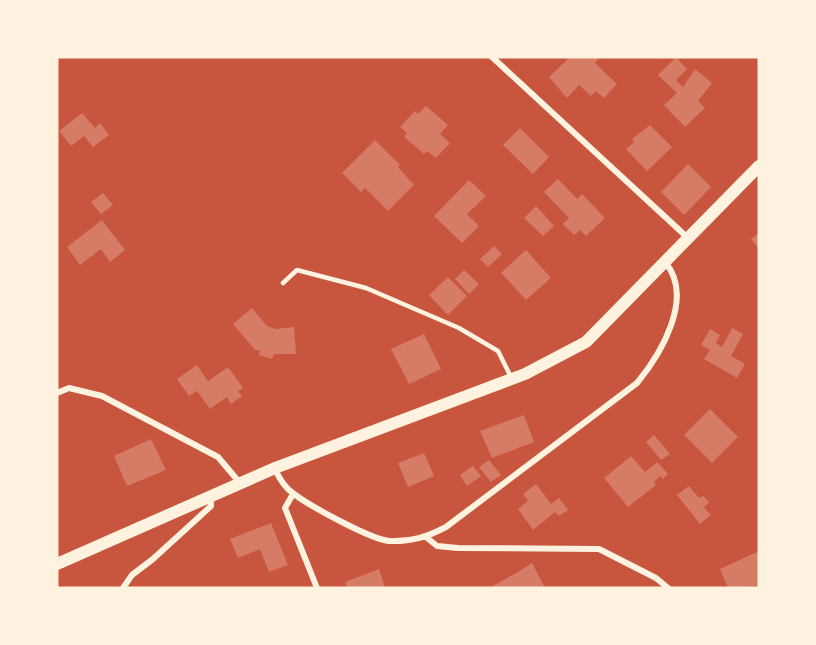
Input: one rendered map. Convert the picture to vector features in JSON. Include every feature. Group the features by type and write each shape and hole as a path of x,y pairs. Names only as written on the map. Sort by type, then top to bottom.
{"main road":[{"path":"57,564 274,468 513,379 586,342 759,166"}],"street":[{"path":"492,57 688,239"},
{"path":"274,468 279,478 293,494 366,534 386,540 408,541 426,537 446,527 637,383 656,360 670,332 677,290 672,270 665,262"},
{"path":"57,393 69,388 102,396 218,457 240,483"},
{"path":"293,494 285,508 317,588"},
{"path":"123,588 132,575 211,506 211,496"},
{"path":"426,537 437,546 458,548 599,549 627,562 668,588"}],"lane":[{"path":"283,283 297,270 366,288 459,327 498,351 513,379"}],"building":[{"path":"570,57 595,57 598,59 595,63 617,84 604,98 596,91 591,96 579,85 567,98 549,77"},
{"path":"676,57 687,69 676,80 683,87 695,69 712,83 698,101 705,108 685,127 664,105 677,93 658,75"},
{"path":"426,106 448,125 440,134 450,143 436,158 427,151 424,154 404,137 407,133 400,127 415,111 418,114"},
{"path":"82,113 95,128 100,123 109,135 93,147 84,136 71,146 59,131"},
{"path":"650,125 672,147 647,171 626,149 634,142 632,139"},
{"path":"520,128 549,157 533,174 503,145"},
{"path":"375,140 400,165 398,167 414,185 388,211 365,188 361,192 342,173"},
{"path":"688,164 711,187 684,215 661,192"},
{"path":"558,179 577,199 582,194 605,218 586,236 580,230 574,235 563,224 569,218 544,192"},
{"path":"469,180 486,196 467,214 479,226 462,243 434,216"},
{"path":"103,193 113,205 101,214 91,202"},
{"path":"536,206 554,226 543,236 524,218"},
{"path":"102,220 125,250 110,262 101,249 80,265 67,247"},
{"path":"759,233 759,249 751,239"},
{"path":"494,246 502,254 488,267 480,259"},
{"path":"526,250 551,278 526,300 501,273"},
{"path":"464,270 479,284 469,294 455,279"},
{"path":"448,277 467,296 448,315 429,295"},
{"path":"252,308 267,326 276,329 294,327 296,354 274,354 272,359 259,355 260,351 255,350 233,324"},
{"path":"732,328 743,334 731,356 745,364 737,378 704,359 710,350 701,345 710,329 720,335 716,343 722,347"},
{"path":"424,334 441,369 409,384 391,349"},
{"path":"197,365 208,381 228,367 243,388 238,391 242,396 231,404 227,397 210,409 197,391 189,396 177,379"},
{"path":"710,409 738,437 712,463 684,435"},
{"path":"524,415 534,442 492,458 480,431"},
{"path":"654,435 670,454 661,460 646,442"},
{"path":"151,439 166,470 127,486 114,456"},
{"path":"424,453 434,476 408,487 398,463"},
{"path":"631,456 645,472 657,462 668,474 663,479 660,476 654,482 656,485 628,507 604,478"},
{"path":"489,460 501,475 491,482 479,467"},
{"path":"473,466 481,476 467,486 460,475"},
{"path":"536,484 551,504 559,498 568,510 559,516 555,512 533,530 518,509 528,501 523,494"},
{"path":"689,486 699,498 703,496 709,502 704,507 711,515 700,524 677,495"},
{"path":"271,523 288,565 269,572 260,549 238,558 230,539"},
{"path":"759,551 759,586 728,588 720,569"},
{"path":"532,563 545,588 489,588 518,572"},
{"path":"379,569 385,588 347,588 345,582"}]}
